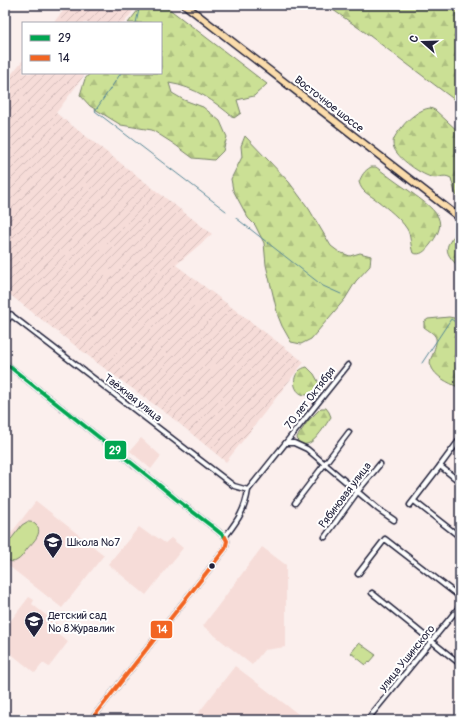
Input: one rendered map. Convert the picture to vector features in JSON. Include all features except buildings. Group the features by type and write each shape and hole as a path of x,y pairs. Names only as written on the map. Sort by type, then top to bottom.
{"main road":[{"name":"Восточное шоссе","path":"186,5 460,218"}],"street":[{"path":"5,322 11,315"},
{"name":"Таёжная улица","path":"11,315 234,486 248,490"},
{"path":"5,364 131,462 176,500 214,528 225,537 227,541 225,549 91,720"},
{"name":"70 лет Октября","path":"248,490 348,365"},
{"path":"294,503 349,432"},
{"path":"410,505 460,439"},
{"path":"286,442 294,442 308,449 324,464 394,520"},
{"name":"Рябиновая улица","path":"324,537 380,464"},
{"path":"440,466 460,482"},
{"path":"225,537 237,521 246,502 248,490"},
{"path":"414,501 460,537"},
{"path":"358,574 385,539 460,597"},
{"path":"372,593 460,664"},
{"name":"улица Ушинского","path":"367,720 460,606"}],"shaded area":[{"path":"68,5 127,5 133,11 125,22 54,22"},
{"path":"22,61 22,74 85,74 56,113 212,234 176,265 304,362 226,462 170,416 100,365 5,291 5,74 9,77"},
{"path":"141,438 161,456 151,469 130,451"},
{"name":"Школа №7","path":"36,501 104,555 62,608 5,563 5,541"},
{"path":"139,527 165,543 171,538 183,548 146,595 108,564"},
{"path":"262,547 286,565 286,647 264,650 252,665 203,626"},
{"name":"Детский сад № 8 Журавлик","path":"29,597 34,600 32,604 62,628 57,634 68,642 49,667 43,663 35,673 5,649 5,628"},
{"path":"235,666 306,720 193,720"}],"green space":[{"path":"142,5 164,5 267,84 254,96 237,100 241,113 234,118 196,91 169,83 172,93 184,100 203,107 220,121 227,137 223,151 214,160 193,158 152,130 121,125 90,106 80,95 85,79 89,74 162,74 162,22 129,22"},
{"path":"326,5 460,5 460,104 366,33"},
{"path":"430,108 435,110 460,133 460,201 455,193 451,178 445,176 434,178 420,172 402,158 394,148 393,143 396,134 405,124 418,112"},
{"path":"245,136 289,182 309,209 331,246 339,252 350,256 360,253 371,256 370,266 356,281 345,299 311,339 301,344 291,342 282,326 278,316 266,265 264,243 255,225 248,218 233,190 231,179 242,157 241,146"},
{"path":"371,167 376,167 420,199 436,213 440,224 438,232 430,245 423,252 418,254 413,253 409,234 404,225 390,210 366,193 360,186 359,182 364,173"},
{"path":"458,233 460,234 460,269 450,257 447,250 449,243"},
{"path":"449,317 460,321 460,387 443,379 433,370 430,362 436,344 436,338 433,333 424,327 424,322 428,319"},
{"path":"307,367 314,374 319,383 316,392 308,395 302,394 295,386 296,374 300,370"},
{"path":"321,408 326,408 331,417 314,440 306,444 298,443 297,437 308,421"},
{"path":"27,522 32,522 36,525 39,531 38,535 19,559 15,562 7,560 5,557 5,547 22,525"},
{"path":"359,643 376,655 366,665 351,653"}],"waterway":[{"path":"136,22 140,5"},
{"path":"120,74 95,111 226,211"},
{"path":"236,218 323,286 341,294"},
{"path":"422,363 451,319 458,324 460,321"}],"transit line":[{"name":"29","path":"5,363 225,537"},
{"name":"14","path":"91,720 225,549 227,541 225,537"}],"place":[{"name":"Школа №7","path":"53,559"},
{"name":"Детский сад № 8 Журавлик","path":"34,638"}]}
